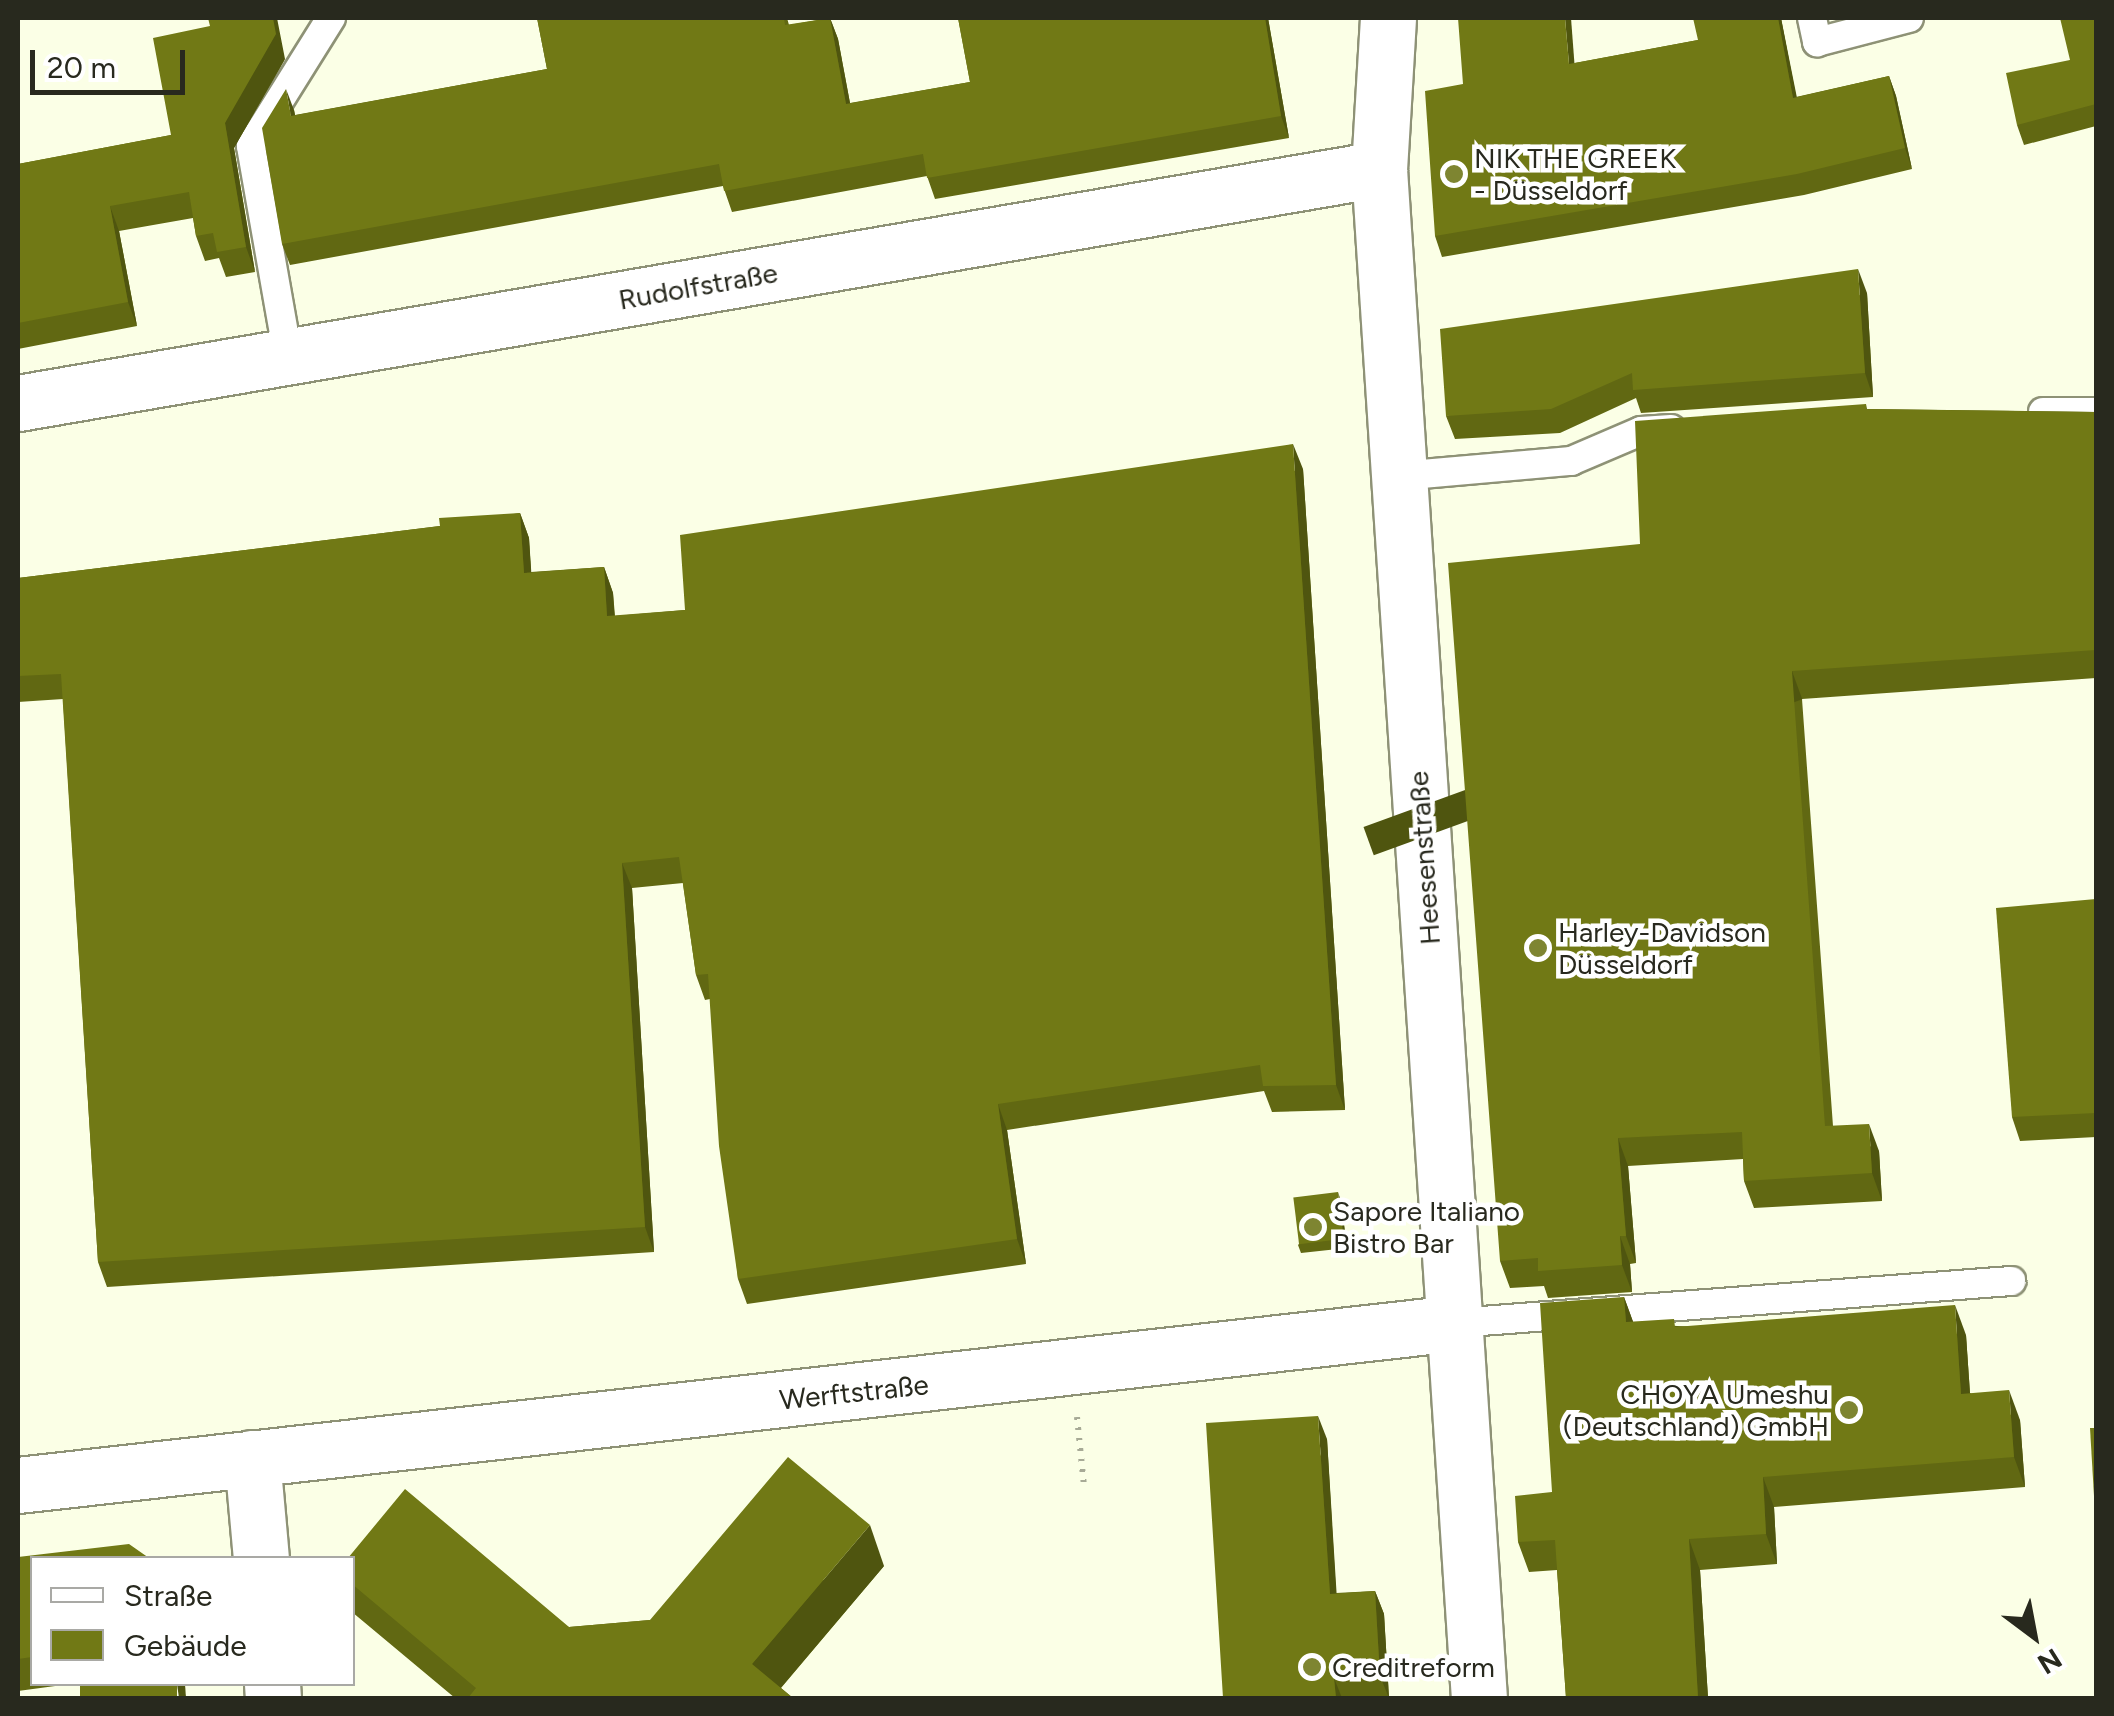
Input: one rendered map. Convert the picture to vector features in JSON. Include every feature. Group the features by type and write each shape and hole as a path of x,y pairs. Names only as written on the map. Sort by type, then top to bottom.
{"street":[{"name":"Heesenstraße","path":"1388,18 1378,169 1479,1698"},
{"name":"Rudolfstraße","path":"18,403 1378,169"},
{"name":"Werftstraße","path":"18,1485 1455,1323"},
{"path":"252,1458 261,1556"}],"lane":[{"path":"288,356 252,146 331,18"},
{"path":"1812,18 1817,42 1909,18"},
{"path":"2022,412 2096,412"},
{"path":"1399,476 1571,460 1641,431 1699,426"},
{"path":"1455,1323 2011,1281"}],"path":[{"path":"1073,1367 1084,1486"}],"building":[{"path":"208,18 273,18 276,34 225,123 246,247 217,252 213,233 196,236 189,192 110,206 128,302 18,323 18,164 171,135 153,38 210,26"},
{"path":"537,18 784,18 785,25 830,18 846,104 970,82 958,18 1265,18 1281,116 927,178 923,154 724,191 719,164 282,244 262,128 286,89 291,116 547,69"},
{"path":"1458,18 1565,18 1569,64 1698,40 1693,18 1778,18 1793,98 1889,76 1905,148 1797,174 1435,236 1425,91 1463,84"},
{"path":"2060,18 2096,18 2096,104 2017,125 2006,73 2070,60"},
{"path":"1858,269 1865,373 1633,390 1632,373 1551,409 1446,416 1440,329"},
{"path":"1866,404 1866,409 2096,412 2096,650 1792,671 1825,1126 1869,1124 1872,1173 1744,1181 1742,1132 1618,1138 1626,1236 1620,1236 1622,1265 1538,1271 1538,1258 1500,1261 1448,563 1640,544 1635,421"},
{"path":"1293,444 1336,1085 1263,1086 1260,1065 998,1104 1017,1239 738,1279 719,1146 708,974 696,975 679,857 622,863 645,1227 98,1262 61,674 18,676 18,578 440,526 439,518 520,513 524,573 604,567 607,616 685,610 680,535"},
{"path":"2096,899 2096,1113 2012,1117 1996,908"},
{"name":"Sapore Italiano Bistro Bar","path":"1338,1192 1344,1239 1299,1244 1293,1197"},
{"path":"1624,1297 1626,1322 1674,1319 1675,1327 1955,1305 1961,1394 2009,1390 2014,1457 1763,1477 1766,1534 1689,1539 1698,1698 1566,1698 1555,1540 1518,1542 1515,1496 1552,1492 1540,1303"},
{"path":"1318,1416 1330,1594 1375,1591 1380,1676 1334,1678 1336,1698 1223,1698 1206,1423"},
{"path":"2090,1428 2096,1428 2096,1530"},
{"path":"788,1457 870,1525 752,1664 793,1698 468,1698 476,1688 355,1587 355,1556 350,1556 405,1489 569,1627 650,1620"},
{"path":"129,1544 146,1556 30,1556 30,1657 18,1659 18,1557"},
{"path":"80,1686 177,1686 177,1698 80,1698"}],"place":[{"name":"NIK THE GREEK - Düsseldorf","path":"1454,174"},
{"name":"Harley-Davidson Düsseldorf","path":"1538,948"},
{"name":"Sapore Italiano Bistro Bar","path":"1313,1227"},
{"name":"CHOYA Umeshu (Deutschland) GmbH","path":"1849,1410"},
{"name":"Creditreform","path":"1312,1667"}]}
